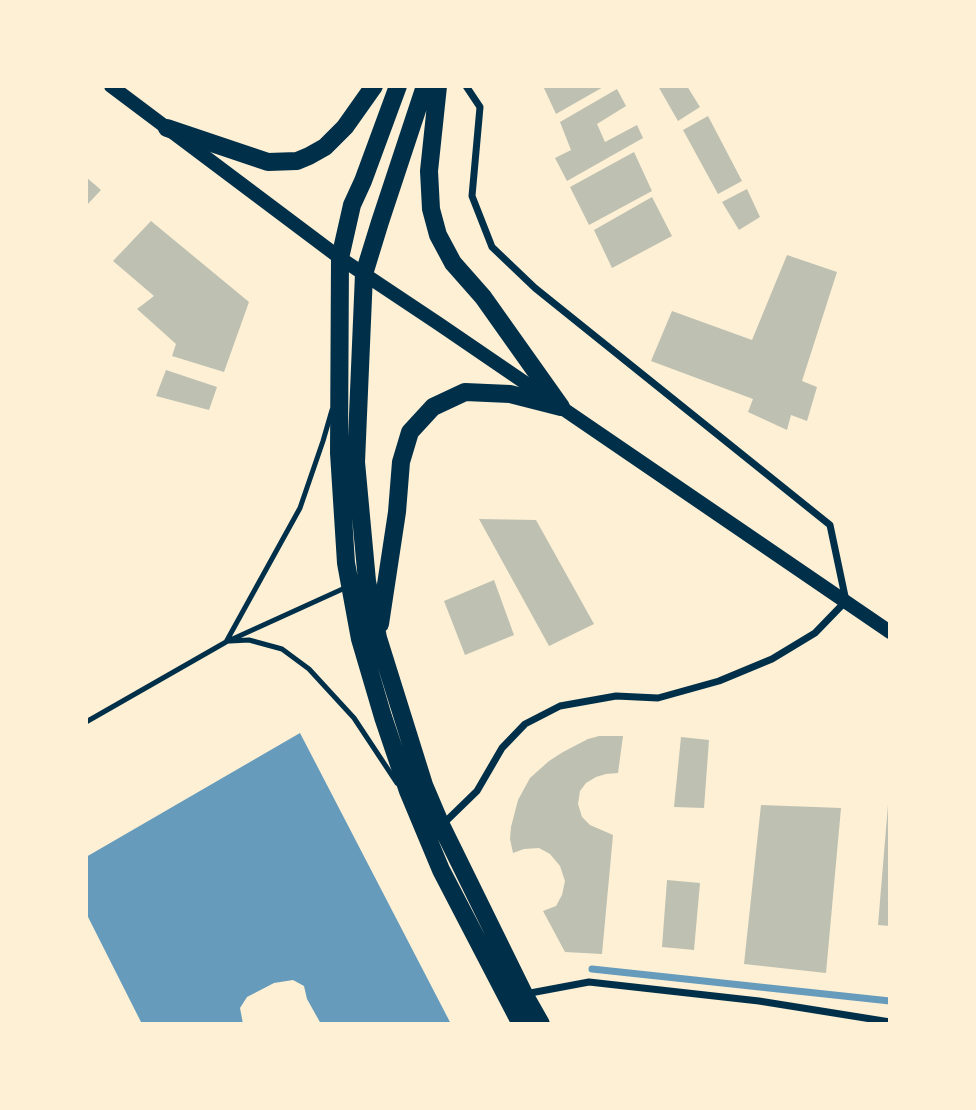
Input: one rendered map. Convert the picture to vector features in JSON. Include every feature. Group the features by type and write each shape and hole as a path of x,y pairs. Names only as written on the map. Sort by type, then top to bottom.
{"main road":[{"path":"111,86 340,258 890,632"},
{"path":"167,128 268,162 297,161 325,147 345,127 374,86"},
{"path":"398,86 352,205 340,258 340,467 346,564 360,639 408,791 442,870 516,996 541,1024"},
{"path":"425,86 364,274 356,462 367,581 378,638 424,785 516,996 521,1024"},
{"path":"438,86 429,171 431,209 438,234 453,263 483,297 561,407"},
{"path":"378,638 397,512 401,462 410,432 433,407 465,392 510,394 561,407"}],"street":[{"path":"428,838 477,791 502,748 525,724 560,706 616,696 658,698 719,681 772,659 815,633 846,601 830,525 535,288 492,247 472,196 480,107 466,86"},
{"path":"516,996 589,982 759,1001 890,1022"}],"lane":[{"path":"226,642 300,508 339,386"},
{"path":"86,722 226,642 350,585"},
{"path":"226,642 249,640 282,649 309,669 354,718 417,812"}],"water":[{"path":"300,733 451,1024 321,1024 307,999 304,986 293,980 274,983 247,997 240,1008 243,1024 142,1024 86,913 86,857"}],"building":[{"path":"543,86 605,86 556,114"},
{"path":"658,86 687,86 700,107 678,121"},
{"path":"617,89 626,106 597,124 605,142 637,125 643,138 567,181 555,158 571,150 560,122"},
{"path":"708,116 742,181 718,194 683,130"},
{"path":"634,152 652,191 589,225 570,187"},
{"path":"86,177 101,190 86,206"},
{"path":"747,189 760,217 739,230 722,202"},
{"path":"652,197 672,236 612,268 594,230"},
{"path":"151,221 249,302 224,372 172,356 176,344 137,309 154,296 113,261"},
{"path":"787,255 837,272 802,381 817,387 807,421 791,415 787,430 748,412 753,399 651,361 672,311 752,340"},
{"path":"166,370 217,387 209,410 156,396"},
{"path":"479,519 536,520 594,624 549,646"},
{"path":"494,580 514,635 465,655 444,601"},
{"path":"599,736 623,736 618,773 596,777 586,783 580,791 578,804 582,817 590,825 613,835 602,954 565,952 543,911 556,906 562,895 565,881 560,866 550,854 539,848 513,853 511,827 518,800 530,778 563,752"},
{"path":"681,737 709,740 704,808 674,807"},
{"path":"761,805 841,808 826,973 744,964"},
{"path":"890,805 890,926 878,925"},
{"path":"667,880 700,883 694,950 662,947"}],"waterway":[{"path":"592,969 890,1001"}]}
